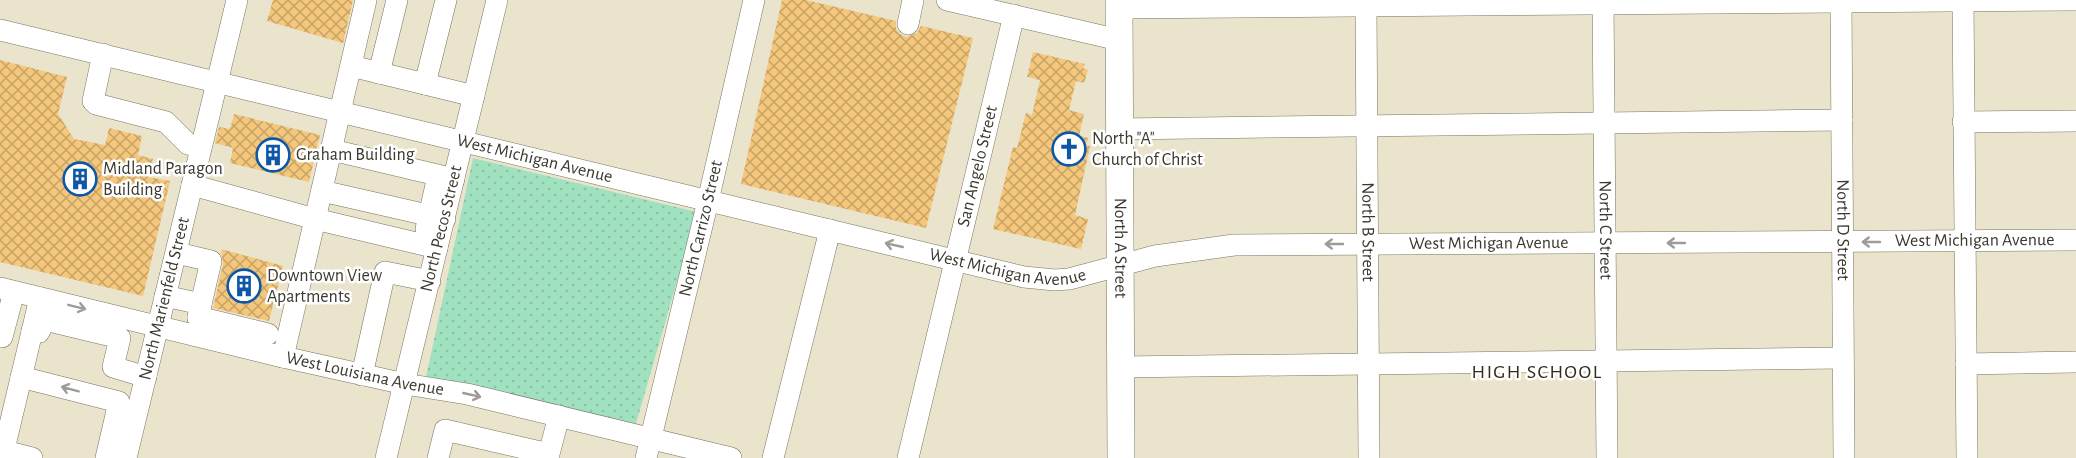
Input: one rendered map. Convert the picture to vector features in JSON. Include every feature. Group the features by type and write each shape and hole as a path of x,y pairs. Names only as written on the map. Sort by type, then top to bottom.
{"main road":[{"name":"North A Street","path":"1119,4 1120,458"}],"street":[{"name":"North Marienfeld Street","path":"126,458 237,0"},
{"path":"276,344 315,219 366,0"},
{"path":"380,73 397,0"},
{"path":"425,84 446,0"},
{"name":"North Pecos Street","path":"386,458 430,282 429,246 446,177 463,141 497,0"},
{"name":"North Carrizo Street","path":"648,448 754,0"},
{"path":"908,24 914,0"},
{"path":"947,0 1119,40"},
{"path":"1119,4 1366,6 1417,3 2076,0"},
{"name":"North D Street","path":"1841,1 1844,458"},
{"path":"1963,1 1967,458"},
{"name":"North C Street","path":"1603,2 1607,458"},
{"name":"North B Street","path":"1366,6 1369,458"},
{"name":"San Angelo Street","path":"908,458 1014,15"},
{"name":"West Michigan Avenue","path":"0,30 1024,277 1070,279 1155,256 1234,245 2076,240"},
{"path":"103,54 92,98 96,104 166,122 188,144 201,147"},
{"path":"351,66 474,96"},
{"path":"1119,129 1842,120"},
{"path":"1963,122 2076,121"},
{"path":"332,150 446,177"},
{"path":"192,185 315,219 429,246"},
{"path":"322,191 437,218"},
{"path":"773,458 831,230"},
{"path":"165,296 198,319 211,261 177,253"},
{"path":"362,375 385,272 430,282"},
{"path":"1,339 7,290"},
{"name":"West Louisiana Avenue","path":"7,290 158,327 198,319 362,375 467,394 558,416 648,448 730,458"},
{"path":"32,458 3,454 40,298"},
{"path":"32,331 39,332 45,320 120,338 113,367 146,376"},
{"path":"1120,368 1843,358"},
{"path":"1966,364 2076,362"},
{"path":"21,376 119,402 106,458"},
{"path":"438,458 445,430 549,456 558,416"}],"green space":[{"path":"473,158 697,212 635,427 426,377"}],"building":[{"path":"273,0 353,0 343,43 267,21"},
{"path":"782,0 806,0 896,21 896,29 906,37 917,33 921,26 973,38 926,228 741,184"},
{"name":"North \"A\" Church of Christ","path":"1033,52 1085,64 1083,68 1088,70 1084,83 1076,81 1069,110 1084,114 1079,136 1088,138 1086,145 1090,146 1075,215 1088,219 1081,249 993,229 1013,147 1017,148 1026,113 1032,115 1040,80 1027,77"},
{"name":"Midland Paragon Building","path":"0,60 67,77 58,114 74,139 105,145 109,128 142,136 138,155 153,159 148,177 170,181 143,296 0,262"},
{"name":"Graham Building","path":"234,114 320,135 309,182 230,163 233,148 215,143 219,127 230,129"},
{"name":"Downtown View Apartments","path":"221,249 283,266 269,321 213,308 223,264"}],"place":[{"name":"North \"A\" Church of Christ","path":"1069,149"},
{"name":"Graham Building","path":"273,155"},
{"name":"Midland Paragon Building","path":"80,179"},
{"name":"Downtown View Apartments","path":"244,286"}],"district":[{"name":"HIGH SCHOOL","path":"1537,372"}]}
